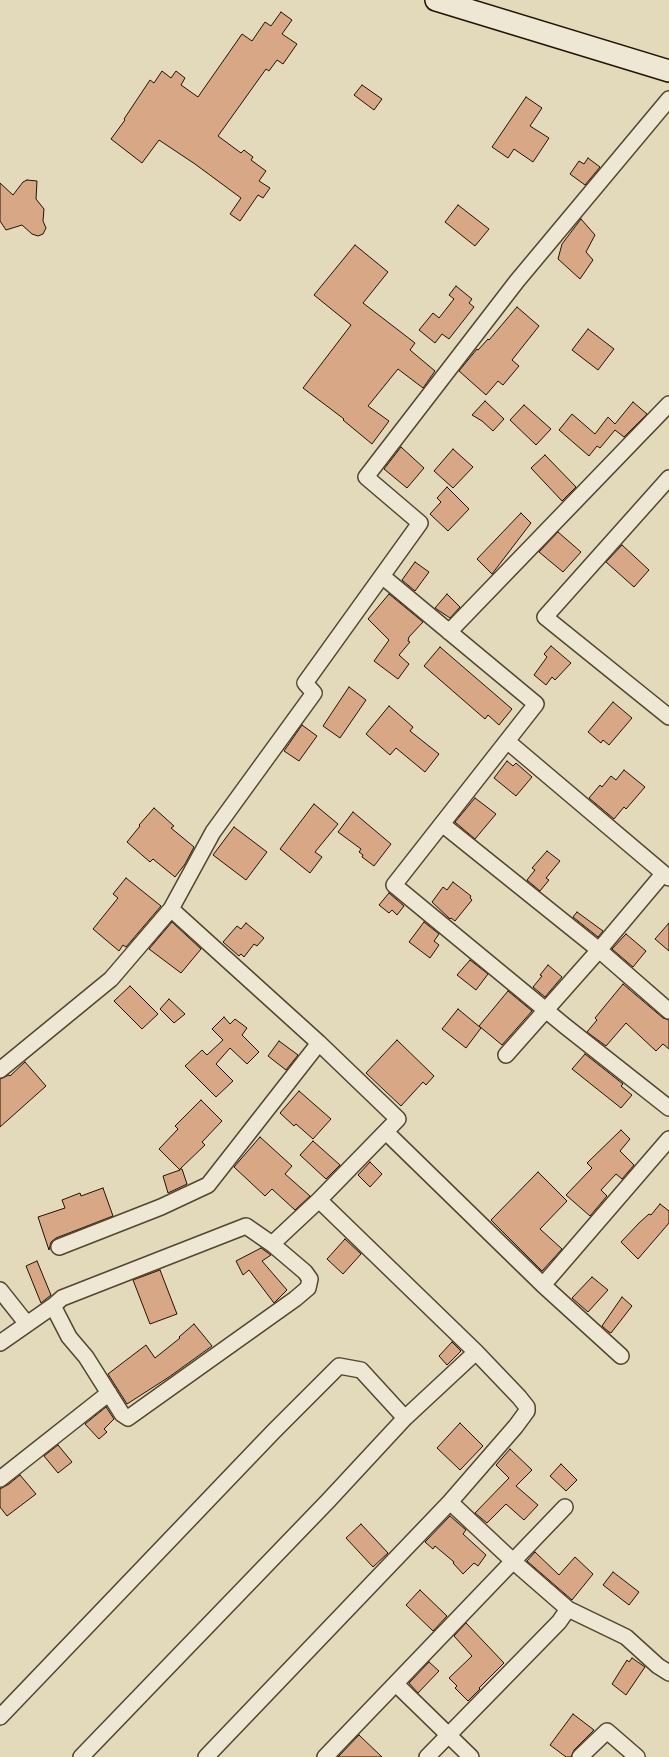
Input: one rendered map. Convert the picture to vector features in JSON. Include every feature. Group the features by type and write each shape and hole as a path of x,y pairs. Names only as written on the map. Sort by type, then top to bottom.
{"main road":[{"path":"436,0 669,72"}],"street":[{"path":"0,1070 111,979 171,909 213,832 314,693 305,683 420,524 366,478 517,281 669,99"},
{"path":"449,632 669,404"},
{"path":"669,478 545,617 669,717"},
{"path":"382,576 536,704 394,885 669,1108"},
{"path":"506,1055 666,876 507,741"},
{"path":"442,824 599,950 669,1011"},
{"path":"171,909 320,1044 398,1120 320,1200 272,1244"},
{"path":"59,1247 161,1207 208,1185 320,1044"},
{"path":"386,1132 543,1285 621,1356"},
{"path":"543,1285 669,1139"},
{"path":"206,1757 450,1502 516,1426 527,1407 476,1352 320,1200"},
{"path":"0,1343 62,1298 246,1226 272,1244 305,1272 310,1279 308,1288 296,1299 128,1418 122,1414 86,1357 69,1337 52,1306"},
{"path":"0,1290 27,1324"},
{"path":"81,1757 328,1501 405,1418 476,1352"},
{"path":"0,1717 274,1431 339,1366 361,1370 405,1418"},
{"path":"0,1479 109,1393"},
{"path":"450,1502 568,1609 626,1637 658,1666 669,1673"},
{"path":"326,1757 565,1507"},
{"path":"427,1757 559,1622 568,1609"},
{"path":"396,1684 471,1757"},
{"path":"580,1757 607,1731 637,1757"}],"building":[{"path":"281,12 292,20 282,34 297,44 283,64 277,60 269,71 266,69 218,136 241,153 244,150 253,157 251,160 266,171 259,181 270,188 263,198 258,195 240,221 230,214 241,198 159,140 142,163 111,139 150,80 154,83 162,71 171,78 176,71 185,78 181,85 198,97 242,34 252,41 265,22 271,26"},
{"path":"362,85 382,99 374,110 354,95"},
{"path":"526,97 542,108 530,126 549,138 533,162 514,149 508,158 492,147"},
{"path":"588,158 600,167 585,185 570,174 579,161 584,164"},
{"path":"27,180 37,181 36,199 44,209 43,221 46,228 43,234 38,236 32,234 22,225 6,230 0,221 0,183 13,195 23,182"},
{"path":"458,205 489,229 475,246 445,222"},
{"path":"581,219 595,235 586,252 593,260 580,279 558,259 562,244"},
{"path":"355,245 388,272 363,303 415,343 410,350 435,371 423,388 398,369 368,406 389,421 372,444 344,419 303,388 351,325 314,295"},
{"path":"456,286 472,299 469,303 474,307 449,339 442,334 435,343 419,330 433,313 439,318 454,299 449,295"},
{"path":"517,307 539,326 512,360 519,366 503,385 498,381 486,395 459,371"},
{"path":"588,329 614,349 598,370 572,350"},
{"path":"485,401 504,419 493,431 472,415"},
{"path":"633,402 647,414 624,437 615,430 600,448 597,446 589,456 559,430 572,414 595,434 608,417 615,424"},
{"path":"524,405 551,429 536,445 510,420"},
{"path":"401,447 424,468 407,488 384,469"},
{"path":"453,449 473,467 453,488 434,471"},
{"path":"545,455 576,487 562,501 531,468"},
{"path":"447,487 469,509 448,531 430,514 441,502 437,498"},
{"path":"521,513 531,523 492,574 477,559"},
{"path":"558,532 581,552 563,572 539,552"},
{"path":"622,545 649,570 634,587 606,562"},
{"path":"415,562 429,572 415,591 402,580"},
{"path":"389,594 423,622 409,637 408,641 410,642 399,655 409,664 398,679 374,661 389,640 368,619"},
{"path":"447,594 460,607 450,618 435,608"},
{"path":"551,646 571,663 555,680 552,677 546,685 534,675 547,657 544,654"},
{"path":"440,647 512,709 499,725 488,715 485,719 424,666"},
{"path":"349,687 366,700 340,738 323,726"},
{"path":"613,702 632,718 609,745 603,740 601,743 588,732"},
{"path":"389,706 413,727 410,731 439,754 425,772 396,748 390,755 366,734"},
{"path":"302,725 317,736 299,761 284,751"},
{"path":"507,761 513,766 516,763 532,777 516,796 494,778"},
{"path":"624,770 645,787 626,809 624,807 614,819 589,798 611,776 616,780"},
{"path":"475,798 496,814 475,839 455,822"},
{"path":"314,804 338,824 315,852 322,857 310,873 280,849"},
{"path":"154,808 174,826 171,828 194,847 175,877 153,859 150,862 127,842"},
{"path":"353,812 391,844 374,866 362,857 363,855 359,852 361,849 338,832"},
{"path":"234,827 267,852 246,880 213,855"},
{"path":"547,851 560,861 546,878 549,880 540,891 527,880 535,870 532,868"},
{"path":"126,878 161,906 126,947 123,945 119,951 93,929 118,898 113,894"},
{"path":"453,882 471,896 472,900 455,921 450,919 432,902 443,887 447,890"},
{"path":"389,893 404,906 397,915 392,910 389,913 379,905"},
{"path":"577,912 603,931 598,937 573,917"},
{"path":"172,922 201,949 181,973 149,949"},
{"path":"424,922 439,934 434,941 439,945 430,958 409,942"},
{"path":"246,923 264,938 257,946 254,944 244,957 241,954 239,956 223,942 237,926 241,929"},
{"path":"669,923 669,951 655,939"},
{"path":"626,934 646,951 633,967 612,949"},
{"path":"470,960 488,974 476,990 457,975"},
{"path":"548,965 562,977 545,997 533,987"},
{"path":"623,984 663,1018 669,1020 669,1049 663,1044 656,1051 626,1023 606,1046 587,1032 597,1020 595,1018"},
{"path":"130,986 158,1014 142,1029 114,1001"},
{"path":"508,991 532,1011 502,1045 479,1026"},
{"path":"169,999 185,1014 174,1023 160,1009"},
{"path":"458,1009 481,1028 466,1048 442,1029"},
{"path":"224,1017 230,1024 235,1019 247,1028 242,1035 259,1052 247,1064 230,1048 216,1064 233,1081 216,1097 185,1066 202,1050 207,1055 223,1040 212,1029"},
{"path":"397,1040 434,1076 426,1085 423,1082 401,1106 366,1073"},
{"path":"279,1041 298,1055 286,1070 268,1056"},
{"path":"585,1054 623,1084 621,1086 632,1095 621,1108 572,1069"},
{"path":"25,1062 46,1086 0,1127 0,1079 10,1076"},
{"path":"299,1091 331,1119 313,1139 296,1124 294,1126 280,1113"},
{"path":"201,1100 222,1121 202,1142 205,1145 180,1169 182,1169 187,1184 168,1193 163,1176 180,1170 159,1149 178,1129 175,1126"},
{"path":"621,1130 630,1139 620,1151 634,1165 622,1179 616,1174 601,1190 607,1196 590,1216 566,1195 592,1168 587,1163"},
{"path":"260,1137 292,1166 285,1174 310,1196 295,1210 272,1189 265,1196 234,1167"},
{"path":"313,1141 340,1165 326,1179 300,1155"},
{"path":"370,1162 382,1174 370,1187 358,1175"},
{"path":"538,1172 567,1201 540,1229 562,1249 542,1271 491,1220"},
{"path":"103,1188 113,1216 56,1238 51,1242 49,1250 38,1217 65,1208 62,1200 80,1193 81,1196"},
{"path":"660,1204 669,1211 669,1223 638,1259 621,1242 649,1214 651,1215"},
{"path":"345,1239 361,1254 343,1274 327,1259"},
{"path":"261,1248 271,1255 262,1261 287,1290 274,1303 249,1270 243,1275 236,1261"},
{"path":"37,1261 51,1295 41,1303 26,1266"},
{"path":"160,1270 177,1314 150,1324 133,1280"},
{"path":"592,1277 608,1290 588,1312 572,1298"},
{"path":"622,1297 632,1306 611,1333 602,1326"},
{"path":"194,1324 212,1346 127,1404 108,1374 146,1345 155,1358"},
{"path":"452,1342 461,1351 447,1365 439,1356"},
{"path":"106,1407 114,1419 104,1429 107,1432 99,1439 85,1424"},
{"path":"460,1423 483,1446 460,1470 437,1448"},
{"path":"58,1445 72,1462 58,1473 44,1456"},
{"path":"510,1449 532,1470 516,1486 538,1505 524,1520 506,1504 487,1523 475,1513 509,1478 496,1465"},
{"path":"561,1464 577,1480 566,1491 550,1476"},
{"path":"20,1475 36,1494 7,1516 0,1507 0,1489"},
{"path":"450,1516 466,1530 463,1534 486,1555 478,1566 474,1563 463,1574 454,1562 435,1546 433,1549 425,1542"},
{"path":"361,1524 388,1553 373,1567 346,1538"},
{"path":"535,1552 559,1575 575,1557 593,1574 572,1600 527,1561"},
{"path":"613,1572 639,1592 629,1605 603,1585"},
{"path":"420,1590 447,1616 433,1631 406,1605"},
{"path":"466,1623 504,1663 468,1701 455,1688 457,1686 449,1678 472,1656 454,1636"},
{"path":"632,1658 645,1667 626,1695 612,1684 627,1660 629,1662"},
{"path":"429,1662 439,1671 418,1693 409,1683"},
{"path":"573,1714 594,1730 574,1750 571,1757 566,1757 550,1745"},
{"path":"359,1735 382,1757 338,1757"}]}
